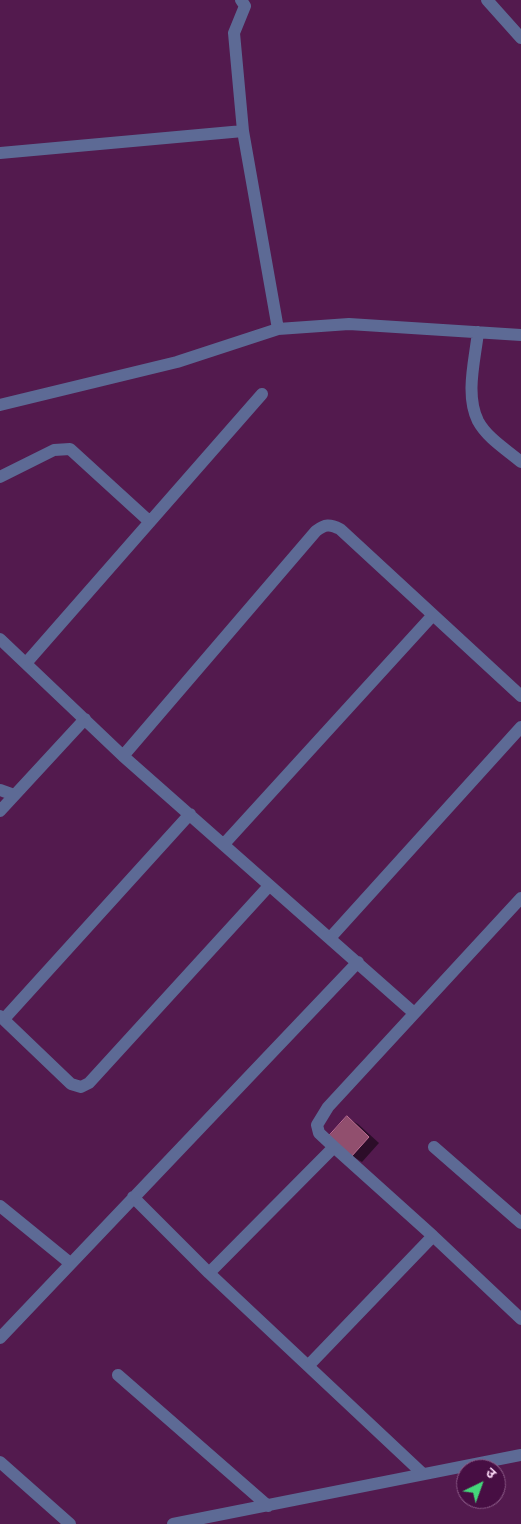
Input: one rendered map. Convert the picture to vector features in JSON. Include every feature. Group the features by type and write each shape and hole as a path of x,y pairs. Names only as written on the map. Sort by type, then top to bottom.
{"street":[{"path":"486,0 521,38"},
{"path":"246,2 234,33 243,131 278,329"},
{"path":"0,153 243,131"},
{"path":"0,405 177,362 278,329 349,324 521,335"},
{"path":"478,332 472,388 473,407 479,422 492,438 521,462"},
{"path":"27,662 262,394"},
{"path":"0,477 54,450 70,449 150,522"},
{"path":"123,756 316,531 324,525 331,524 340,529 521,696"},
{"path":"224,844 433,616"},
{"path":"0,639 27,662 123,756 414,1013"},
{"path":"0,811 85,719"},
{"path":"330,938 521,727"},
{"path":"0,790 14,795"},
{"path":"190,814 2,1018 71,1084 81,1087 89,1083 269,886"},
{"path":"521,898 414,1013 320,1118 317,1125 319,1133 334,1148 433,1236 521,1319"},
{"path":"0,1338 358,962"},
{"path":"434,1147 519,1217"},
{"path":"209,1272 334,1148"},
{"path":"133,1197 209,1272 422,1473"},
{"path":"0,1206 70,1263"},
{"path":"308,1366 433,1236"},
{"path":"118,1375 268,1506"},
{"path":"173,1524 422,1473 521,1455"},
{"path":"0,1462 70,1524"}],"building":[{"path":"347,1116 369,1137 351,1157 329,1136"}]}
